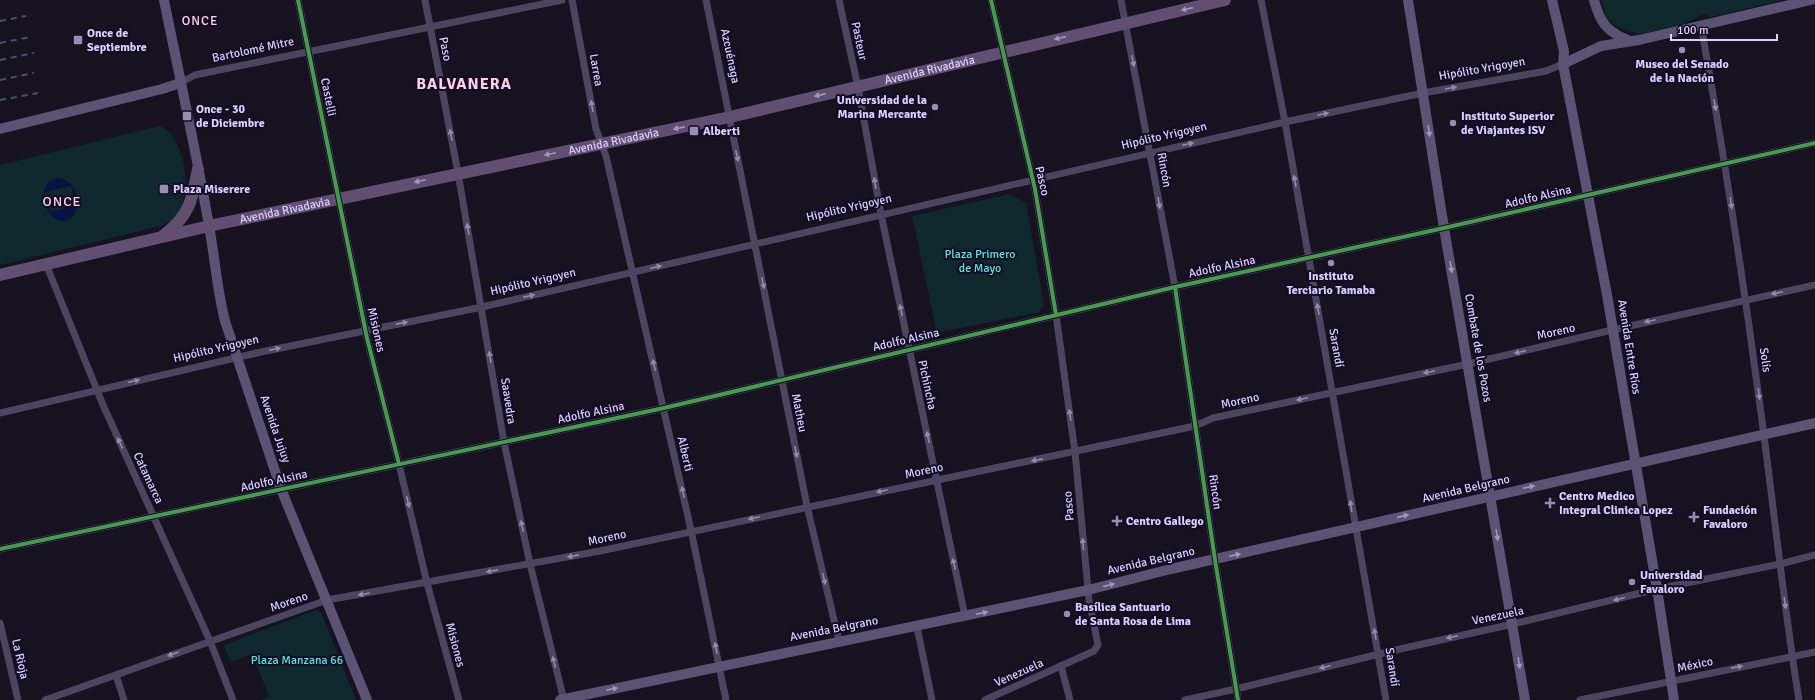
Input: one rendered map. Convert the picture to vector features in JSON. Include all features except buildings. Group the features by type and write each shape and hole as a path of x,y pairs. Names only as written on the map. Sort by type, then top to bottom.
{"main road":[{"name":"Avenida Jujuy","path":"164,0 209,226 220,301 237,358 281,489 367,700"},
{"name":"Avenida Rivadavia","path":"0,275 209,226 730,117 1004,51 1225,0"},
{"name":"Combate de los Pozos","path":"1408,0 1444,228 1525,700"},
{"name":"Avenida Entre Ríos","path":"1552,0 1564,51 1563,64 1589,195 1657,590 1674,700"},
{"path":"1594,0 1597,14 1610,31 1631,42"},
{"name":"Hipólito Yrigoyen","path":"1563,64 1601,46 1631,42 1811,0"},
{"name":"Bartolomé Mitre","path":"0,129 162,89 180,82"},
{"path":"162,237 180,222 186,214 198,169"},
{"name":"Avenida Belgrano","path":"563,700 719,666 839,641 916,627 1088,590 1491,496 1815,423"}],"street":[{"name":"Castelli","path":"298,0 338,199"},
{"name":"Paso","path":"425,0 458,173"},
{"name":"Bartolomé Mitre","path":"180,82 194,75 562,0"},
{"name":"Larrea","path":"572,0 596,130 601,144"},
{"name":"Azcuénaga","path":"706,0 730,117"},
{"name":"Pasteur","path":"839,0 858,86"},
{"name":"Pasco","path":"992,0 1035,189 1056,315 1075,452 1088,590 1098,645 1094,651 1061,666"},
{"name":"Rincón","path":"1121,0 1175,287 1215,560 1238,700"},
{"name":"Sarandí","path":"1261,0 1285,122 1386,700"},
{"name":"Solís","path":"1701,25 1726,164 1764,434 1792,656 1799,700"},
{"name":"Hipólito Yrigoyen","path":"0,413 237,358 365,330 482,307 633,273 755,243 1150,152 1423,93 1546,71 1563,64"},
{"name":"Pichincha","path":"858,86 881,214 965,616"},
{"name":"Matheu","path":"730,117 807,506 839,641"},
{"name":"Adolfo Alsina","path":"0,549 664,408 1175,287 1444,228 1815,143"},
{"name":"Alberti","path":"601,144 664,408 726,700"},
{"name":"Saavedra","path":"458,173 504,442 530,564 563,700"},
{"name":"Misiones","path":"338,199 365,330 427,583 459,700"},
{"name":"Catamarca","path":"46,264 96,390 210,641 233,700"},
{"name":"Moreno","path":"45,700 327,600 530,564 1075,452 1195,426 1213,418 1468,364 1815,284"},
{"name":"Venezuela","path":"1185,700 1378,654 1815,555"},
{"name":"La Rioja","path":"0,623 18,700"},
{"path":"916,627 932,700"},
{"name":"México","path":"1580,700 1815,652"},
{"name":"Venezuela","path":"985,700 1061,666"},
{"path":"1061,666 1070,700"},
{"path":"116,675 124,700"}],"green space":[{"path":"1602,0 1783,0 1711,17 1708,17 1707,13 1679,26 1641,34 1631,32 1613,24 1606,18"},
{"name":"Plaza Miserere","path":"160,126 169,132 176,142 181,153 184,166 185,192 178,213 172,219 161,226 0,265 0,165"},
{"name":"Plaza Primero de Mayo","path":"1010,194 1026,203 1044,304 1039,312 937,333 912,216"},
{"name":"Plaza Manzana 66","path":"316,610 321,612 356,700 260,700 269,696 252,654 230,662 224,645"}],"shaded area":[{"path":"57,178 70,183 73,186 77,199 77,206 75,214 71,218 63,221 56,219 50,214 44,198 45,189 49,182","holes":["71,186 76,206 50,212 45,192"]}],"railway":[{"path":"0,21 26,16"},
{"path":"0,43 30,37"},
{"path":"0,60 34,53"},
{"path":"0,80 34,73"},
{"path":"0,100 38,93"}],"cycle path":[{"path":"298,0 367,338 399,464"},
{"path":"991,0 1035,189 1056,315"},
{"path":"0,549 664,408 1175,287 1444,228 1815,143"},
{"path":"1175,287 1215,560 1238,700"}],"place":[{"name":"Once de Septiembre","path":"78,40"},
{"name":"Museo del Senado de la Nación","path":"1682,50"},
{"name":"Universidad de la Marina Mercante","path":"935,107"},
{"name":"Once - 30 de Diciembre","path":"187,116"},
{"name":"Instituto Superior de Viajantes ISV","path":"1453,123"},
{"name":"Alberti","path":"694,131"},
{"name":"Plaza Miserere","path":"164,189"},
{"name":"Instituto Terciario Tamaba","path":"1331,263"},
{"name":"Centro Medico Integral Clinica Lopez","path":"1550,503"},
{"name":"Fundación Favaloro","path":"1694,517"},
{"name":"Centro Gallego","path":"1117,521"},
{"name":"Universidad Favaloro","path":"1632,582"},
{"name":"Basílica Santuario de Santa Rosa de Lima","path":"1067,614"}],"district":[{"name":"ONCE","path":"200,21"},
{"name":"BALVANERA","path":"464,84"},
{"name":"ONCE","path":"62,201"}]}
